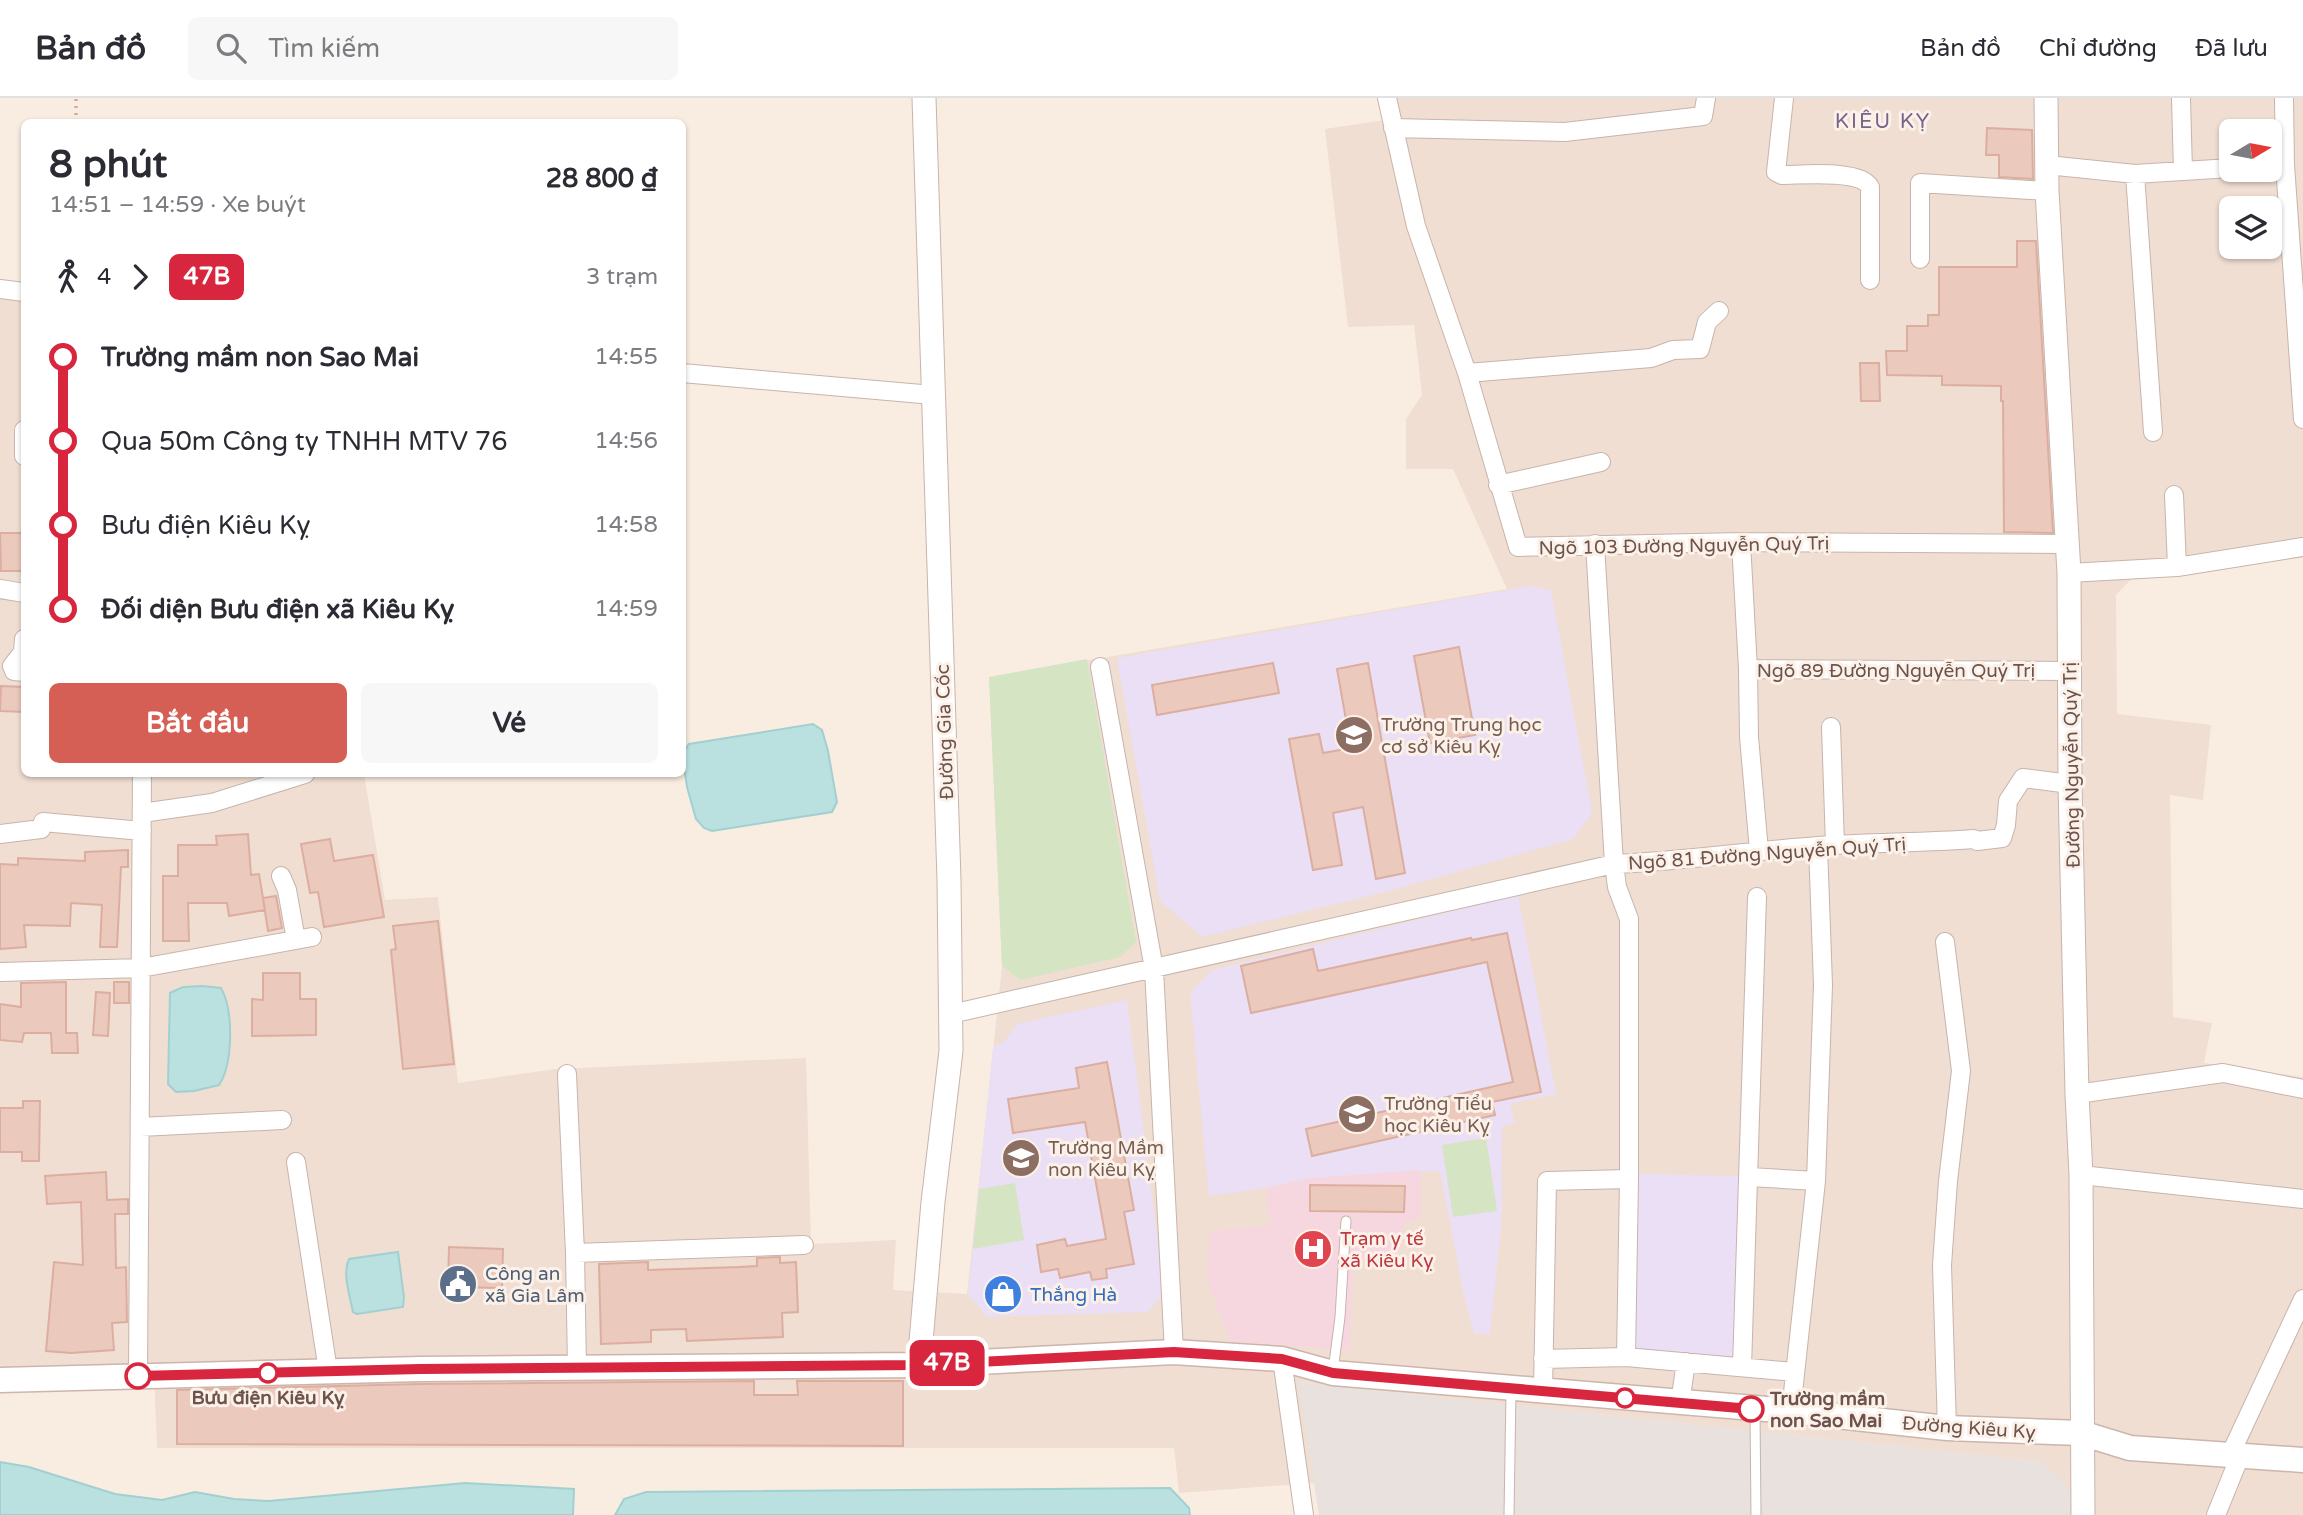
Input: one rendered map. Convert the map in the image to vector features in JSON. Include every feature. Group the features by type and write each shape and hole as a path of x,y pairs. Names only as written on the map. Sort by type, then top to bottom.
{"main road":[{"name":"Đường Kiêu Kỵ","path":"0,1380 328,1371 919,1365 1174,1352 1282,1359 1333,1373 1791,1411 1947,1428 2081,1433 2130,1448 2303,1460"}],"street":[{"name":"Đường Gia Cốc","path":"919,1365 933,1202 951,1051 949,867 924,98"},
{"name":"Ngõ 103 Đường Nguyễn Quý Trị","path":"1387,98 1416,226 1467,373 1518,547 1741,542 2067,544"},
{"path":"1394,128 1565,132 1703,116 1706,98"},
{"path":"1784,98 1776,172 1782,175 1851,176 1867,182 1870,187 1870,280"},
{"name":"Đường Nguyễn Quý Trị","path":"2046,98 2047,191 2069,573 2070,784 2081,1175 2083,1515"},
{"path":"2180,98 2183,171"},
{"path":"2282,119 2284,98"},
{"path":"2047,165 2134,174 2219,169"},
{"path":"2134,174 2153,432"},
{"path":"2279,182 2303,419"},
{"path":"1920,259 1920,183 2047,191"},
{"path":"0,289 21,292"},
{"path":"1467,373 1651,358 1673,350 1700,349 1707,322 1719,311"},
{"path":"686,373 933,395"},
{"path":"1498,485 1601,461"},
{"path":"2174,495 2176,567"},
{"path":"1741,542 1748,669"},
{"name":"Ngõ 81 Đường Nguyễn Quý Trị","path":"1595,544 1614,864 1676,862 1759,851 1826,846 2001,838 2006,825 2008,801 2023,778 2070,784"},
{"path":"2069,573 2176,567 2303,547"},
{"path":"0,589 21,592"},
{"path":"21,655 12,666 14,671 21,672"},
{"path":"1100,667 1154,969 1174,1352"},
{"name":"Ngõ 89 Đường Nguyễn Quý Trị","path":"1759,851 1749,737 1748,669 2070,671"},
{"path":"1791,1411 1816,1181 1832,727"},
{"path":"138,1376 142,777"},
{"path":"0,834 41,829 43,822 142,822 295,777"},
{"path":"951,1014 1614,864 1618,887 1629,919 1626,1357"},
{"path":"0,972 141,968 304,938 281,876"},
{"path":"1742,1367 1757,897"},
{"path":"1945,942 1961,1072 1948,1181 1942,1265 1947,1428"},
{"path":"2077,1094 2223,1073 2303,1089"},
{"path":"567,1074 577,1368"},
{"path":"140,1127 282,1119"},
{"path":"296,1162 328,1371"},
{"path":"2081,1175 2303,1199"},
{"path":"1750,1177 1816,1181"},
{"path":"1543,1391 1547,1181 1629,1179"},
{"path":"575,1253 804,1245"},
{"path":"2216,1515 2235,1455 2303,1300"},
{"path":"1544,1359 1626,1357 1796,1372"},
{"path":"1282,1359 1304,1515"},
{"path":"1680,1403 1686,1362"}],"lane":[{"path":"1333,1373 1340,1317 1346,1221"},
{"path":"1509,1515 1511,1389"},
{"path":"1755,1410 1756,1515"}],"path":[{"path":"76,98 76,119"}],"shaded area":[{"path":"1388,98 2303,98 2303,544 2141,569 2116,595 2117,714 2211,725 2203,800 2170,795 2173,1017 2212,1023 2204,1063 2303,1077 2303,1515 2076,1515 2043,1462 1299,1382 1314,1483 1179,1493 1174,1448 157,1448 154,1374 0,1374 0,290 21,294 21,777 364,777 385,900 438,897 458,1083 555,1069 806,1058 811,1244 896,1240 893,1290 967,1294 1002,966 989,677 1507,589 1453,469 1406,469 1406,419 1422,395 1414,325 1348,327 1325,129 1392,119"},
{"name":"Trường Trung học cơ sở Kiêu Kỵ","path":"1531,586 1551,590 1592,812 1574,839 1389,891 1202,937 1160,901 1117,658"},
{"name":"Trường Tiểu học Kiêu Kỵ","path":"1518,895 1556,1094 1510,1104 1515,1123 1502,1126 1502,1218 1490,1334 1474,1334 1440,1171 1312,1178 1209,1196 1190,993 1212,970"},
{"path":"1127,1000 1164,1292 1148,1312 987,1317 968,1294 993,1047 1004,1042 1017,1024"},
{"path":"1421,1170 1421,1218 1404,1222 1399,1261 1354,1261 1349,1350 1230,1341 1210,1288 1207,1272 1210,1231 1271,1226 1266,1188 1312,1178"},
{"path":"1638,1174 1740,1176 1734,1360 1633,1351"},
{"path":"1298,1382 2043,1462 2075,1494 2076,1515 1319,1515"}],"green space":[{"path":"1087,659 1136,942 1120,957 1021,980 1002,966 989,677"},
{"path":"1486,1138 1497,1211 1453,1217 1442,1145"},
{"path":"1015,1183 1024,1240 973,1249 979,1189"}],"water":[{"path":"813,724 822,730 837,802 832,812 712,831 704,828 696,819 687,787 686,748 689,744"},
{"path":"183,987 221,988 228,1010 230,1037 224,1076 219,1085 176,1092 168,1084 170,993"},
{"path":"398,1252 403,1307 357,1314 353,1312 346,1278 349,1259"},
{"path":"0,1462 29,1467 115,1494 162,1500 195,1492 234,1499 269,1501 465,1483 574,1489 573,1515 0,1515"},
{"path":"1170,1488 1189,1508 1190,1515 615,1515 624,1499 646,1492"}],"building":[{"path":"1987,128 2032,130 2033,179 1999,177 1999,155 1986,155"},
{"path":"2017,241 2036,241 2053,533 2004,532 2001,386 1942,385 1942,376 1887,375 1886,351 1907,351 1907,326 1928,326 1928,315 1939,315 1939,267 2017,267"},
{"path":"1860,363 1879,363 1880,401 1861,401"},
{"path":"0,533 21,533 21,571 1,571"},
{"path":"1459,647 1475,735 1430,743 1414,656"},
{"path":"1273,663 1279,693 1157,715 1152,685"},
{"path":"1368,663 1405,873 1376,879 1363,807 1333,813 1342,865 1313,870 1289,739 1319,734 1323,753 1351,748 1337,669"},
{"path":"1,686 21,687 21,712 0,711"},
{"path":"248,834 251,875 259,874 265,910 229,916 227,903 188,903 189,941 163,941 163,876 178,876 178,845 217,845 216,836"},
{"path":"330,839 334,861 373,855 384,917 324,927 318,892 310,893 301,844"},
{"path":"128,850 128,867 121,867 117,947 100,947 102,905 71,903 70,926 24,925 26,947 0,949 0,864 18,865 18,858 85,861 85,852"},
{"path":"276,896 282,928 268,931 263,898"},
{"path":"438,921 454,1064 403,1069 391,950 396,949 393,926"},
{"path":"1507,933 1541,1092 1492,1102 1495,1115 1312,1156 1306,1129 1513,1082 1487,962 1251,1013 1241,966 1313,949 1318,971 1471,938 1472,940"},
{"path":"263,973 300,973 300,999 316,999 316,1035 252,1036 252,999 263,1000"},
{"path":"66,982 66,1033 77,1033 78,1053 52,1053 51,1033 24,1033 22,1042 0,1040 0,1004 21,1007 21,983"},
{"path":"114,982 129,982 129,1003 114,1003"},
{"path":"96,992 110,993 108,1036 93,1035"},
{"path":"1107,1062 1134,1210 1124,1212 1134,1264 1106,1269 1107,1278 1092,1280 1090,1272 1060,1278 1058,1269 1041,1272 1037,1245 1065,1239 1067,1246 1106,1239 1085,1122 1013,1133 1008,1099 1079,1088 1076,1068"},
{"path":"23,1101 40,1101 39,1161 22,1161 22,1152 0,1152 0,1108 23,1108"},
{"path":"106,1172 107,1200 128,1199 128,1214 115,1214 116,1268 126,1267 127,1322 112,1323 114,1350 71,1353 46,1351 54,1262 83,1265 81,1202 47,1204 45,1176"},
{"path":"1310,1185 1405,1186 1404,1212 1310,1211"},
{"path":"449,1247 503,1249 502,1288 448,1287"},
{"path":"780,1257 780,1263 796,1262 798,1312 782,1313 783,1337 687,1341 686,1329 651,1330 651,1342 601,1344 599,1264 648,1262 648,1270 739,1267 757,1266 757,1258"},
{"path":"754,1381 754,1395 798,1395 797,1381 903,1381 903,1446 177,1444 177,1390 420,1384"}],"bus line":[{"name":"47B","path":"138,1376 420,1369 919,1365 1174,1352 1282,1359 1333,1373 1751,1409"}],"place":[{"name":"Trường Trung học cơ sở Kiêu Kỵ","path":"1354,735"},
{"name":"Trường Tiểu học Kiêu Kỵ","path":"1357,1114"},
{"name":"Trường Mầm non Kiêu Kỵ","path":"1021,1158"},
{"name":"Trạm y tế xã Kiêu Kỵ","path":"1313,1249"},
{"name":"Công an xã Gia Lâm","path":"458,1284"},
{"name":"Thắng Hà","path":"1003,1294"},
{"name":"Bưu điện Kiêu Kỵ","path":"268,1373"},
{"name":"Trường mầm non Sao Mai","path":"1751,1409"}],"district":[{"name":"KIÊU KỴ","path":"1883,121"}]}
